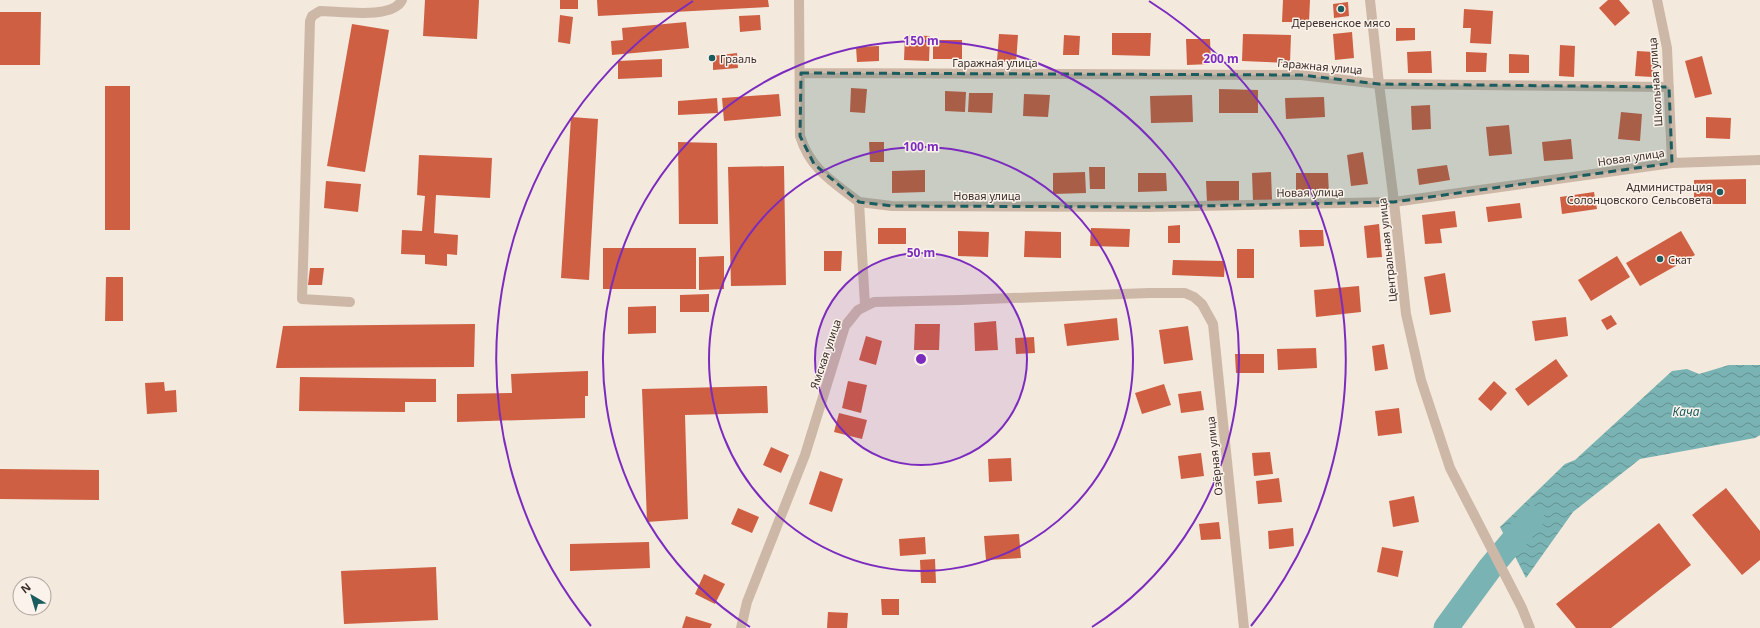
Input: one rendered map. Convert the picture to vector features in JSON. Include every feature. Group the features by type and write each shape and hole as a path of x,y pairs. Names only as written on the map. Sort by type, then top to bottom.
{"street":[{"path":"350,302 302,299 310,21 312,16 320,11 379,13 390,11 400,4 402,0"},
{"path":"799,0 801,73 800,136 808,156 824,174 859,202 865,305"},
{"name":"Центральная улица","path":"1370,0 1406,314 1421,380 1450,468 1522,608"},
{"name":"Школьная улица","path":"1657,0 1667,48 1672,163"},
{"name":"Гаражная улица","path":"801,73 1301,75 1379,84 1669,87"},
{"name":"Новая улица","path":"859,202 892,206 1132,207 1394,202 1672,163 1760,160"},
{"name":"Озёрная улица","path":"865,305 874,302 953,301 1148,293 1185,293 1194,297 1202,304 1213,324 1244,628"},
{"name":"Ямская улица","path":"741,628 747,602 805,455 845,326 852,316 865,305"},
{"path":"1522,608 1530,628"},
{"path":"1522,608 1536,628"}],"highlighted area":[{"path":"801,73 1301,75 1379,84 1669,87 1672,163 1394,202 1148,207 892,206 859,202 814,164 800,136"}],"water":[{"name":"Кача","path":"1729,365 1760,365 1760,435 1755,438 1640,459 1573,512 1526,578 1500,527 1565,464 1575,460 1672,371 1687,369 1699,374"}],"building":[{"path":"425,0 479,0 477,39 423,36"},
{"path":"560,0 578,0 578,9 560,9"},
{"path":"597,0 768,0 769,7 598,16"},
{"path":"1283,0 1310,0 1309,22 1282,22"},
{"path":"1608,0 1619,0 1630,13 1615,26 1599,8"},
{"name":"Деревенское мясо","path":"1348,2 1349,16 1334,18 1333,4"},
{"path":"1464,9 1493,11 1491,44 1470,43 1471,28 1463,28"},
{"path":"0,12 41,12 40,65 0,65"},
{"path":"560,15 573,17 570,44 558,42"},
{"path":"760,15 761,30 740,32 739,16"},
{"path":"686,22 689,48 612,55 611,41 623,40 622,28"},
{"path":"352,24 389,30 365,172 327,166"},
{"path":"1396,28 1415,28 1415,40 1396,41"},
{"path":"1352,32 1354,58 1335,60 1333,34"},
{"path":"1112,33 1151,33 1150,56 1112,55"},
{"path":"999,34 1018,35 1016,63 997,61"},
{"path":"1243,34 1291,35 1290,63 1242,61"},
{"path":"905,35 930,36 929,61 904,60"},
{"path":"1064,35 1080,36 1079,55 1063,55"},
{"path":"1186,39 1210,39 1211,64 1187,65"},
{"path":"933,40 962,40 962,59 933,59"},
{"path":"1560,45 1575,46 1574,77 1559,76"},
{"path":"879,46 879,61 857,62 856,47"},
{"path":"1431,51 1432,73 1408,73 1407,52"},
{"path":"1637,51 1654,52 1653,77 1635,76"},
{"path":"1466,52 1487,53 1486,72 1466,72"},
{"path":"737,53 738,68 713,70 713,56"},
{"path":"1509,54 1529,55 1529,73 1509,73"},
{"path":"1702,56 1712,94 1695,98 1685,61"},
{"path":"662,59 662,77 618,79 618,61"},
{"path":"105,86 130,86 130,230 105,230"},
{"path":"851,88 867,89 865,113 850,112"},
{"path":"1219,89 1258,90 1258,113 1219,113"},
{"path":"945,91 966,92 965,112 945,111"},
{"path":"969,93 993,93 992,113 968,112"},
{"path":"779,94 781,116 724,121 722,98"},
{"path":"1024,94 1050,95 1048,117 1023,116"},
{"path":"1192,95 1193,122 1151,123 1150,96"},
{"path":"1324,97 1325,117 1286,119 1285,98"},
{"path":"717,98 718,113 678,115 678,101"},
{"path":"1430,105 1431,129 1412,130 1411,106"},
{"path":"1621,112 1642,114 1640,141 1618,139"},
{"path":"571,117 598,119 589,280 561,278"},
{"path":"1706,117 1731,118 1730,139 1706,138"},
{"path":"1509,125 1512,154 1489,156 1486,127"},
{"path":"1571,139 1573,159 1544,161 1542,142"},
{"path":"678,142 717,143 718,224 679,224"},
{"path":"869,142 884,142 884,162 870,162"},
{"path":"1363,152 1368,184 1351,186 1347,155"},
{"path":"419,155 492,158 490,198 436,195 434,233 458,235 457,255 447,254 447,266 425,264 425,255 401,254 402,230 422,231 425,196 417,195"},
{"path":"1447,165 1450,180 1419,185 1417,169"},
{"path":"784,166 786,285 731,286 728,167"},
{"path":"1089,167 1105,167 1105,189 1090,189"},
{"path":"925,170 925,192 892,193 892,171"},
{"path":"1085,172 1086,193 1053,194 1053,173"},
{"path":"1271,172 1272,200 1253,201 1252,173"},
{"path":"1138,173 1166,173 1167,191 1138,192"},
{"path":"1296,173 1328,173 1329,194 1296,195"},
{"name":"Администрация Солонцовского Сельсовета","path":"1746,179 1746,204 1694,204 1694,180"},
{"path":"326,181 361,184 358,212 324,208"},
{"path":"1206,181 1239,181 1239,202 1207,203"},
{"path":"1594,192 1597,209 1562,214 1560,197"},
{"path":"1520,203 1522,218 1488,222 1486,207"},
{"path":"1455,211 1457,227 1440,229 1442,243 1425,244 1422,215"},
{"path":"1379,224 1382,257 1367,258 1364,226"},
{"path":"1180,225 1180,243 1168,243 1168,226"},
{"path":"878,228 906,228 906,244 878,244"},
{"path":"1091,228 1130,229 1129,247 1090,246"},
{"path":"1299,230 1323,230 1324,246 1300,247"},
{"path":"958,231 989,232 988,257 958,256"},
{"path":"1025,231 1061,232 1061,258 1024,257"},
{"name":"Скат","path":"1681,231 1695,255 1640,286 1626,263"},
{"path":"603,248 696,248 696,289 603,289"},
{"path":"1237,249 1254,249 1254,278 1237,278"},
{"path":"824,251 842,251 841,271 824,271"},
{"path":"724,256 724,289 699,290 699,257"},
{"path":"1617,256 1630,277 1591,301 1578,280"},
{"path":"1173,260 1225,261 1224,277 1172,275"},
{"path":"310,268 324,268 322,285 308,285"},
{"path":"1445,273 1451,312 1430,315 1424,277"},
{"path":"106,277 123,277 123,321 105,321"},
{"path":"1359,286 1361,312 1316,317 1314,290"},
{"path":"709,294 709,312 680,312 680,295"},
{"path":"656,306 656,333 628,334 628,307"},
{"path":"1611,315 1617,324 1607,330 1601,320"},
{"path":"1566,317 1568,336 1535,341 1532,321"},
{"path":"1117,318 1119,340 1067,346 1064,324"},
{"path":"996,321 998,350 975,351 974,323"},
{"path":"475,324 474,367 276,368 283,326"},
{"path":"915,324 940,324 939,350 914,350"},
{"path":"1188,326 1193,360 1164,364 1159,330"},
{"path":"866,336 882,341 876,365 859,360"},
{"path":"1034,337 1035,353 1016,354 1015,338"},
{"path":"1384,344 1388,369 1375,371 1372,346"},
{"path":"1316,348 1317,368 1278,370 1277,349"},
{"path":"1235,354 1264,354 1264,373 1236,373"},
{"path":"1556,359 1568,376 1528,406 1515,389"},
{"path":"588,371 588,396 585,396 585,418 457,422 457,394 512,393 511,374"},
{"path":"300,377 436,379 436,402 405,402 405,412 299,411"},
{"path":"848,381 867,385 861,413 842,408"},
{"path":"1494,381 1507,393 1491,411 1478,399"},
{"path":"164,382 165,391 176,390 177,412 147,414 145,383"},
{"path":"1164,384 1171,405 1142,414 1135,393"},
{"path":"767,386 768,413 685,415 688,519 647,522 642,389"},
{"path":"1201,391 1204,410 1181,413 1178,394"},
{"path":"1399,408 1402,433 1378,436 1375,411"},
{"path":"839,413 867,420 862,439 834,432"},
{"path":"771,447 789,455 781,473 763,465"},
{"path":"1270,452 1273,474 1254,476 1252,453"},
{"path":"1201,453 1204,476 1181,479 1178,456"},
{"path":"1011,458 1012,481 989,482 988,459"},
{"path":"0,469 99,470 99,500 0,499"},
{"path":"820,471 843,479 832,512 809,504"},
{"path":"1279,478 1282,502 1258,504 1256,481"},
{"path":"1726,488 1760,531 1760,560 1742,575 1692,515"},
{"path":"1414,496 1419,522 1393,527 1389,501"},
{"path":"738,508 759,517 752,533 731,524"},
{"path":"1219,522 1221,539 1201,540 1199,524"},
{"path":"1659,523 1691,565 1611,628 1576,628 1556,604"},
{"path":"1293,528 1294,546 1269,549 1268,531"},
{"path":"1019,534 1021,558 986,560 984,536"},
{"path":"925,537 926,554 900,556 899,539"},
{"path":"649,542 650,568 570,571 570,544"},
{"path":"1382,547 1403,551 1398,577 1377,572"},
{"path":"935,559 936,583 921,583 920,560"},
{"path":"436,567 438,620 344,624 341,571"},
{"path":"704,574 725,584 715,604 695,594"},
{"path":"881,599 899,599 899,615 882,615"},
{"path":"828,612 848,613 847,628 827,628"},
{"path":"686,616 712,624 710,628 682,628"}],"waterway":[{"name":"Кача","path":"1446,628 1490,568 1532,518"}],"place":[{"name":"Деревенское мясо","path":"1341,9"},
{"name":"Грааль","path":"712,58"},
{"name":"Администрация Солонцовского Сельсовета","path":"1720,192"},
{"name":"Скат","path":"1660,259"}]}
